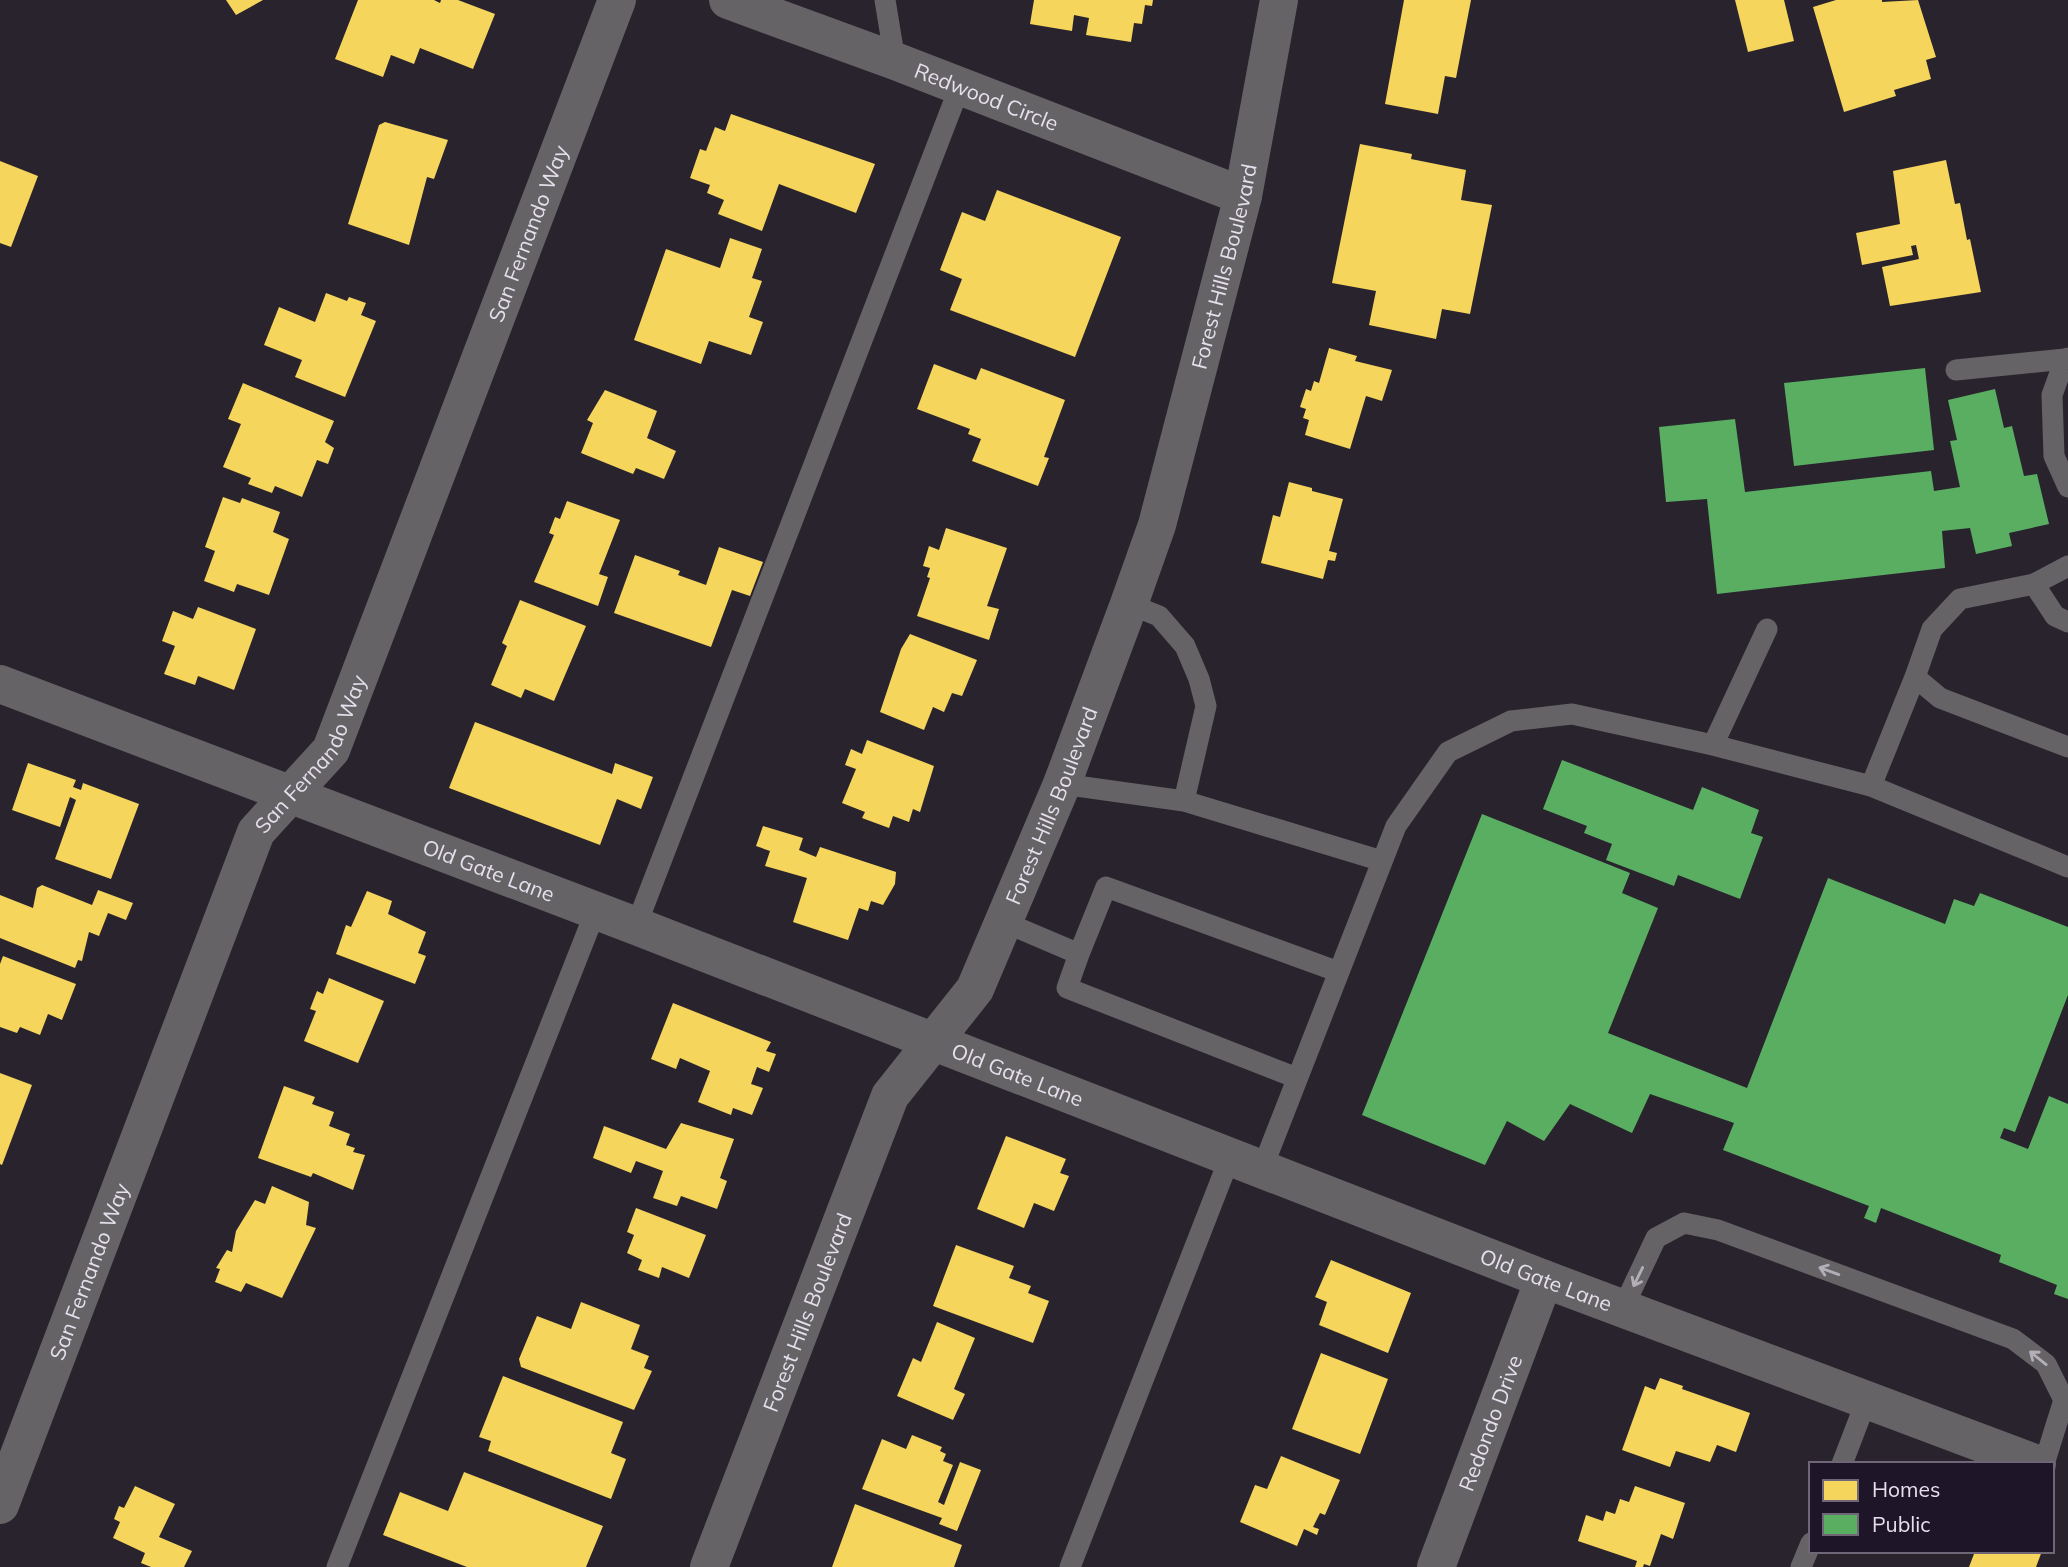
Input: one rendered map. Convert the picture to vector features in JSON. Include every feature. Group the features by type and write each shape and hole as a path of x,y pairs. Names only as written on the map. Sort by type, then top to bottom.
{"street":[{"name":"San Fernando Way","path":"0,1505 256,832 331,750 617,0"},
{"name":"Redwood Circle","path":"728,0 895,61 1243,196"},
{"name":"Forest Hills Boulevard","path":"709,1567 890,1096 975,989 1062,784 1129,604 1157,525 1243,196 1279,0"},
{"name":"Old Gate Lane","path":"0,684 596,910 1544,1279 2032,1462"},
{"name":"Redondo Drive","path":"1436,1567 1544,1279"}],"lane":[{"path":"885,0 895,61"},
{"path":"636,926 960,86"},
{"path":"1956,370 2066,358 2052,395 2054,456 2068,487"},
{"path":"1871,786 1932,629 1960,598 2034,584 2068,566"},
{"path":"2034,584 2055,616 2068,622"},
{"path":"1129,604 1159,616 1185,646 1199,679 1206,706 1184,801"},
{"path":"1713,745 1767,629"},
{"path":"1915,677 1940,698 2068,747"},
{"path":"1070,1567 1246,1163 1297,1078 1396,826 1448,752 1511,721 1572,714 1713,745 1871,786 2068,867"},
{"path":"1062,784 1184,801 1382,860"},
{"path":"1297,1078 1067,988 1079,954 1106,887 1339,972"},
{"path":"337,1567 596,910"},
{"path":"1004,922 1079,954"},
{"path":"1623,1308 1656,1238 1684,1223 1744,1239 2012,1339 2046,1364 2064,1399 2045,1462"},
{"path":"1843,1462 1867,1399"},
{"path":"1801,1567 1809,1548"}],"building: Homes":[{"path":"226,0 263,0 236,15"},
{"path":"358,0 434,0 440,3 441,0 458,0 495,14 473,69 420,48 414,64 391,55 383,77 335,59"},
{"path":"1034,0 1153,0 1152,6 1145,5 1142,24 1134,23 1131,42 1086,35 1089,18 1074,15 1072,31 1030,24"},
{"path":"1404,0 1471,0 1456,78 1445,76 1438,114 1385,104"},
{"path":"1735,0 1784,0 1794,41 1748,52"},
{"path":"1836,0 1918,0 1936,57 1926,60 1931,79 1894,90 1896,96 1844,112 1813,7"},
{"path":"731,114 875,164 856,213 779,184 762,231 718,214 724,200 707,193 710,185 690,178 700,149 706,151 715,127 725,131"},
{"path":"385,122 448,140 434,179 427,177 409,245 348,224 379,125"},
{"path":"1360,144 1412,154 1411,159 1466,170 1461,200 1492,205 1470,314 1442,309 1436,339 1369,325 1376,291 1332,283"},
{"path":"1946,160 1955,204 1960,203 1967,240 1970,239 1981,292 1890,306 1882,267 1919,259 1916,245 1911,246 1913,255 1862,265 1856,233 1900,224 1893,171"},
{"path":"0,161 38,176 11,247 0,243"},
{"path":"997,190 1121,237 1075,357 950,310 962,279 940,270 962,212 985,221"},
{"path":"730,238 762,249 752,278 762,281 749,317 763,322 751,355 709,341 701,364 634,340 666,249 720,268"},
{"path":"326,293 347,301 349,297 366,303 361,315 376,321 345,397 295,377 302,360 264,345 279,307 315,322"},
{"path":"1329,348 1357,356 1355,361 1392,370 1382,401 1366,396 1350,449 1305,435 1309,420 1303,418 1306,409 1300,407 1306,389 1311,391 1314,381 1319,383"},
{"path":"934,364 976,380 981,368 1065,400 1044,457 1049,458 1038,486 972,461 981,439 968,434 970,429 917,409"},
{"path":"243,383 334,421 325,442 334,448 328,464 317,460 302,497 275,486 272,493 248,484 251,478 223,467 241,424 228,419"},
{"path":"605,390 657,411 647,438 676,451 664,479 636,468 633,474 581,453 593,423 587,420"},
{"path":"1289,482 1343,499 1329,551 1337,553 1335,561 1328,560 1323,579 1261,563 1273,515 1280,517"},
{"path":"223,497 240,503 242,498 280,512 273,532 289,539 269,595 237,584 234,592 204,581 215,551 205,547"},
{"path":"567,501 620,520 599,574 608,577 598,606 534,582 554,535 549,533 555,517 560,519"},
{"path":"946,528 1007,548 987,606 999,609 989,640 917,616 930,578 927,577 930,568 923,566 929,546 939,550"},
{"path":"719,547 763,562 750,596 732,590 711,647 614,613 635,555 680,571 678,575 706,585"},
{"path":"520,600 586,626 554,701 525,689 521,698 491,685 507,646 502,643"},
{"path":"198,607 256,629 234,690 198,676 195,685 164,674 175,646 162,641 173,611 193,619"},
{"path":"910,634 977,660 962,696 952,693 944,712 933,707 924,730 880,712 901,649"},
{"path":"475,722 612,774 615,763 653,777 641,809 617,799 600,845 449,788"},
{"path":"867,740 934,766 920,812 913,809 909,822 893,816 889,828 862,818 865,812 842,803 856,769 845,765 851,749 862,754"},
{"path":"28,763 76,780 73,787 81,790 83,783 139,804 111,879 55,859 76,800 70,797 60,827 12,810"},
{"path":"763,826 803,838 799,850 816,857 820,847 896,872 895,884 883,905 871,901 868,911 859,908 848,940 793,922 807,878 765,866 770,851 756,846"},
{"path":"42,885 92,905 98,890 133,903 126,920 108,913 99,936 89,932 82,961 78,960 75,968 0,938 0,895 33,908 37,888"},
{"path":"367,891 392,901 388,914 426,932 418,953 426,956 415,984 336,954 346,925 351,927"},
{"path":"3,956 76,984 62,1020 48,1014 40,1035 20,1027 17,1033 0,1027 0,964"},
{"path":"329,978 384,1001 358,1063 304,1041 316,1011 310,1009 317,991 323,994"},
{"path":"673,1003 771,1042 766,1051 776,1054 769,1072 757,1067 751,1084 763,1088 752,1115 733,1108 731,1115 698,1102 710,1071 680,1058 676,1069 651,1059"},
{"path":"0,1073 32,1085 2,1165 0,1164"},
{"path":"284,1086 315,1097 312,1104 334,1112 329,1126 350,1134 346,1145 355,1148 353,1152 365,1155 353,1190 313,1173 311,1177 258,1158"},
{"path":"681,1123 734,1139 720,1178 727,1181 717,1209 681,1196 677,1206 653,1198 663,1171 636,1161 631,1173 593,1158 604,1126 666,1149"},
{"path":"1006,1136 1066,1159 1060,1173 1069,1176 1054,1211 1034,1203 1024,1228 977,1209"},
{"path":"272,1186 309,1202 306,1225 316,1228 282,1298 246,1283 241,1292 215,1282 220,1269 216,1268 227,1250 232,1252 236,1231 255,1200 265,1204"},
{"path":"636,1208 706,1235 689,1278 662,1267 659,1278 638,1270 642,1260 627,1253 634,1235 627,1232"},
{"path":"956,1245 1014,1266 1009,1278 1031,1286 1028,1293 1049,1301 1033,1343 933,1306"},
{"path":"1331,1260 1411,1293 1388,1353 1319,1325 1327,1302 1315,1297"},
{"path":"581,1302 640,1325 631,1349 649,1356 644,1368 652,1371 634,1410 521,1367 519,1359 537,1316 571,1329"},
{"path":"937,1322 975,1338 954,1389 965,1394 953,1420 897,1396 913,1358 921,1362"},
{"path":"1321,1353 1388,1379 1360,1454 1292,1429"},
{"path":"503,1376 623,1422 611,1453 626,1459 611,1499 488,1451 491,1441 479,1437"},
{"path":"1660,1378 1683,1386 1682,1389 1750,1413 1736,1452 1717,1445 1710,1462 1676,1451 1670,1467 1622,1450 1645,1386 1655,1390"},
{"path":"912,1435 942,1447 940,1451 946,1454 943,1461 953,1465 938,1502 944,1505 960,1462 981,1470 957,1531 939,1524 942,1518 862,1489 882,1439 906,1449"},
{"path":"1281,1456 1340,1480 1325,1515 1320,1513 1313,1527 1319,1529 1317,1535 1304,1529 1297,1546 1240,1522 1255,1485 1267,1489"},
{"path":"464,1472 603,1526 586,1567 467,1567 383,1535 400,1492 448,1511"},
{"path":"135,1486 175,1504 159,1537 192,1551 184,1567 151,1567 141,1563 145,1553 113,1538 120,1522 114,1519 119,1506 124,1508"},
{"path":"1635,1486 1685,1503 1673,1539 1661,1534 1650,1566 1644,1564 1643,1567 1635,1567 1637,1561 1578,1541 1586,1515 1603,1521 1606,1511 1615,1514 1620,1499 1629,1502"},
{"path":"855,1504 962,1545 954,1567 832,1567"},
{"path":"1971,1553 2041,1553 2036,1567 1969,1567 1974,1554"}],"building: Public":[{"path":"1925,368 1934,450 1794,466 1784,383"},
{"path":"1995,389 2004,428 2012,426 2024,476 2037,474 2049,524 2009,533 2012,546 1976,554 1970,528 1942,531 1945,568 1717,594 1707,499 1666,502 1659,427 1735,419 1745,492 1931,471 1934,491 1960,487 1950,441 1957,440 1948,400"},
{"path":"1562,760 1693,810 1702,787 1759,810 1751,833 1763,837 1740,899 1678,875 1674,886 1606,860 1612,844 1584,833 1587,826 1543,809"},
{"path":"1482,814 1630,873 1622,893 1658,908 1608,1033 1747,1088 1828,878 1945,924 1954,899 1974,906 1980,893 2068,927 2068,995 2015,1132 2004,1128 2000,1138 2028,1149 2049,1096 2068,1104 2068,1299 2054,1294 2057,1285 1999,1262 2001,1255 1881,1208 1876,1223 1864,1218 1869,1206 1723,1150 1734,1123 1650,1094 1632,1133 1570,1104 1544,1141 1507,1121 1485,1165 1362,1115"}]}
